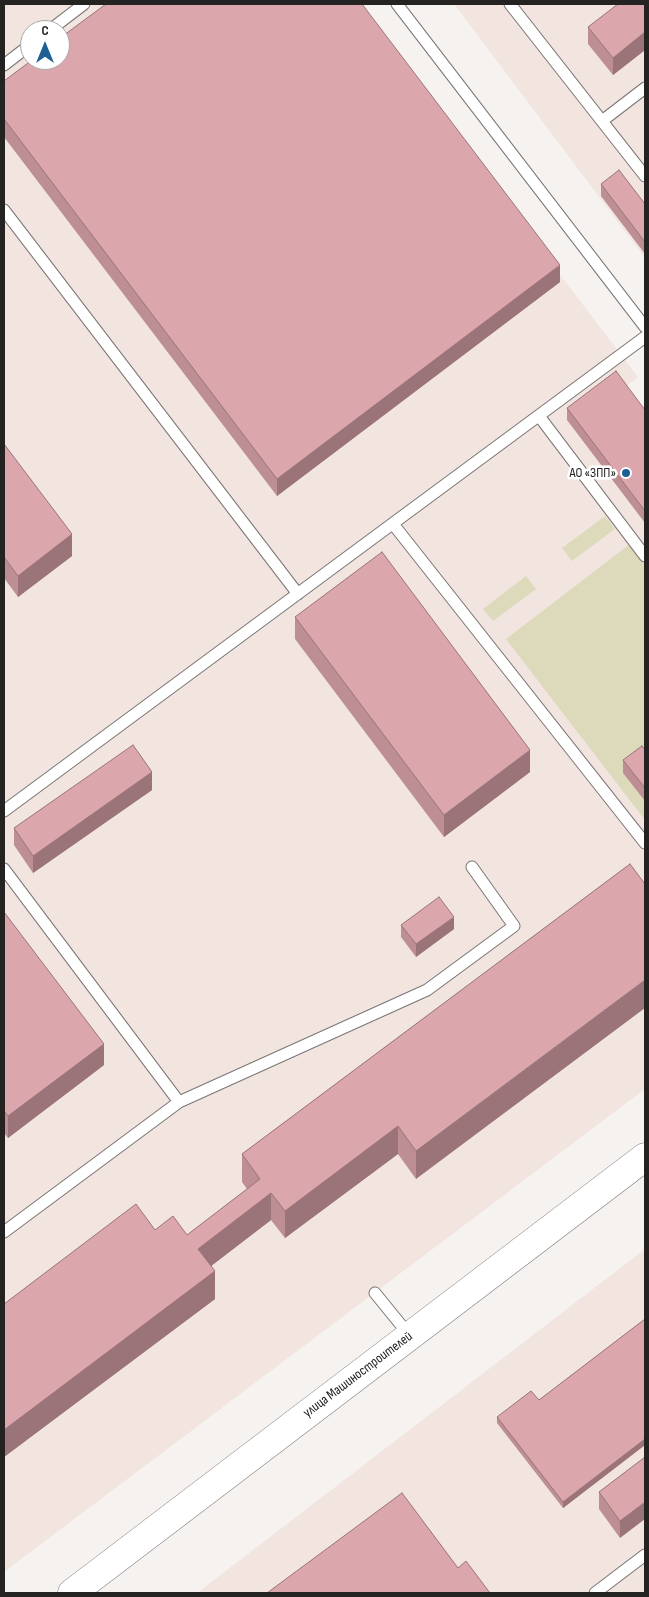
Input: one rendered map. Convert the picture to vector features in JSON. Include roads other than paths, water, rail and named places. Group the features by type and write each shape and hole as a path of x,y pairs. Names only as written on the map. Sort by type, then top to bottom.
{"main road":[{"name":"улица Машиностроителей","path":"72,1593 645,1157"}],"lane":[{"path":"63,20 84,4"},
{"path":"397,4 645,327"},
{"path":"510,4 645,176"},
{"path":"4,65 20,53"},
{"path":"602,121 645,88"},
{"path":"4,210 298,594"},
{"path":"4,812 645,338"},
{"path":"539,416 645,556"},
{"path":"393,524 645,843"},
{"path":"4,1232 179,1102 428,990 514,926 472,867"},
{"path":"4,869 179,1102"},
{"path":"376,1292 410,1336"},
{"path":"595,1593 645,1555"}],"place":[{"name":"АО «ЗПП»","path":"626,473"}]}
